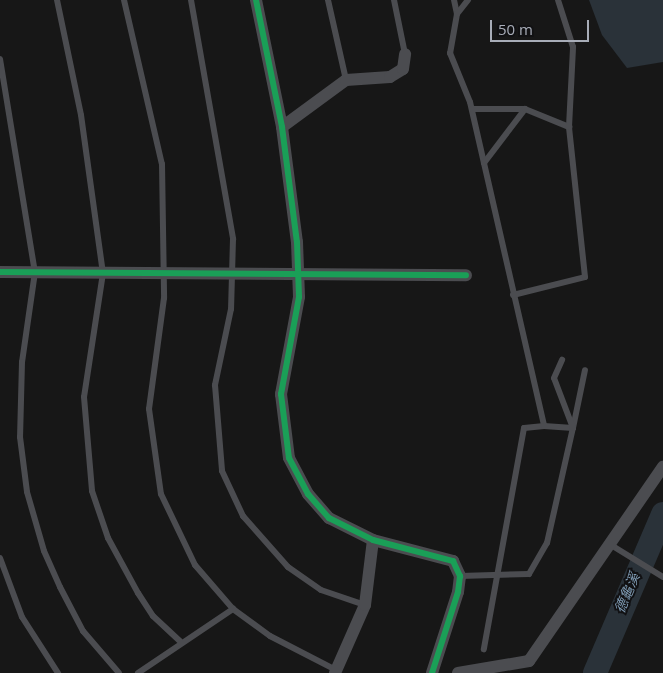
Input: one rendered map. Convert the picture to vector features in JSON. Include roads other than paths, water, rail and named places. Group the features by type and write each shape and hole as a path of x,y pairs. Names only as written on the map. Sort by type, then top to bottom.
{"street":[{"path":"256,0 282,127 297,242 299,297 281,394 289,458 318,508 373,540 453,561 460,576 432,673"},
{"path":"282,127 346,80 390,77 403,69 405,54"},
{"path":"0,272 466,275"},
{"path":"458,673 528,662 611,545 663,467"},
{"path":"336,672 365,605 373,540"}],"lane":[{"path":"57,0 82,115 103,273 84,396 92,491 108,538 138,593 153,616 180,641"},
{"path":"124,0 162,164 164,273 149,409 161,494 195,565 233,609 270,636 336,672"},
{"path":"190,0 228,205 232,274 231,309 215,385 219,454 231,496 262,542 288,567 321,590 365,605"},
{"path":"328,0 346,80"},
{"path":"394,0 405,54"},
{"path":"454,0 457,14 450,53 472,109 544,426"},
{"path":"457,14 468,0"},
{"path":"513,295 585,276 569,127 574,47 558,0"},
{"path":"0,59 35,272 22,362 20,438 28,492 44,551 60,587 83,631 119,673"},
{"path":"472,109 525,109 569,127"},
{"path":"484,164 525,109"},
{"path":"562,360 554,378 573,428"},
{"path":"460,576 529,574 547,542 586,370"},
{"path":"484,649 501,574 524,428 544,426 573,428"},
{"path":"611,545 663,577"},
{"path":"0,558 22,617 58,673"},
{"path":"138,673 180,641 233,609"}],"waterway":[{"name":"德龜溪","path":"595,673 663,514"}]}
